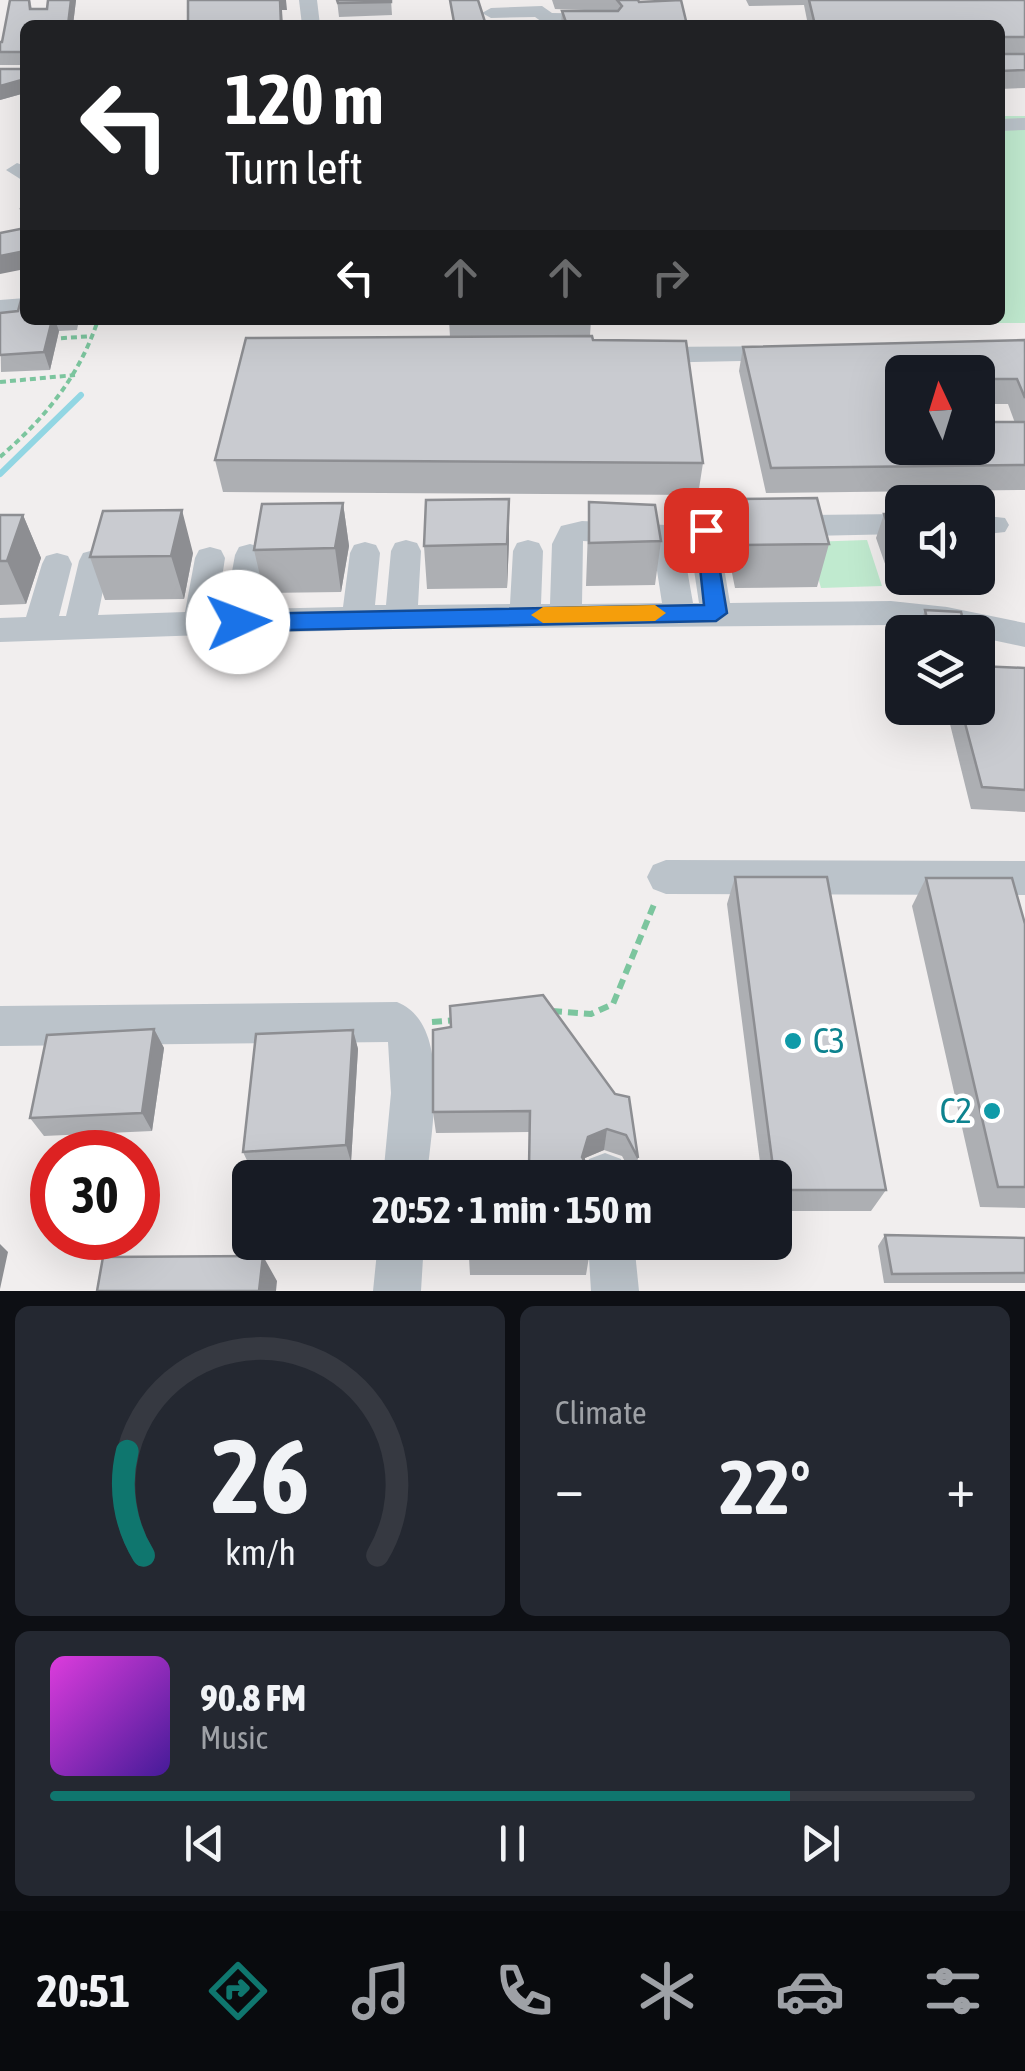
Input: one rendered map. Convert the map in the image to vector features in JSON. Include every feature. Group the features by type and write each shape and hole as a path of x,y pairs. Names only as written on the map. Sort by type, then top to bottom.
{"street":[{"path":"491,13 542,11 544,19 607,20"},
{"path":"612,355 809,354"},
{"path":"716,613 706,530 719,526 885,524"},
{"path":"566,614 566,544 572,534 582,531 666,536 679,613"},
{"path":"525,615 528,551"},
{"path":"400,617 406,552"},
{"path":"358,618 364,553"},
{"path":"238,622 250,555"},
{"path":"198,623 210,558"},
{"path":"79,628 94,560"},
{"path":"38,628 57,564"},
{"path":"0,630 400,617 716,613 892,614 947,619 1025,635"},
{"path":"666,877 1025,878"},
{"path":"0,1026 371,1020 404,1026 413,1052 406,1160"},
{"path":"397,1291 399,1260"},
{"path":"612,1260 615,1291"}],"path":[{"path":"0,457 46,417 74,375 96,325"},
{"path":"42,340 93,336"},
{"path":"0,382 74,375"},
{"path":"537,1011 591,1014 612,1004 666,877"},
{"path":"404,1026 461,1019"}],"green space":[{"path":"1005,116 1025,116 1025,323 1005,323"},
{"path":"867,540 882,586 821,588 808,542"}],"building":[{"path":"10,0 29,0 30,9 47,9 48,0 71,0 69,20 20,20 20,52 0,52"},
{"path":"188,0 280,0 281,20 188,20"},
{"path":"337,0 391,0 391,2 338,3"},
{"path":"450,0 478,0 484,20 454,20"},
{"path":"617,0 681,0 686,20 565,20 562,11 618,11 622,6"},
{"path":"809,0 1025,0 1025,37 1005,37 1005,20 814,20"},
{"path":"1005,54 1025,54 1025,70 1005,71"},
{"path":"0,69 20,69 20,80 0,86"},
{"path":"20,229 20,252 0,256 0,233"},
{"path":"20,304 20,325 51,325 44,352 0,355 0,313 18,311"},
{"path":"592,336 593,340 686,341 703,463 215,460 246,338"},
{"path":"1025,340 1025,398 1017,379 995,379 995,355 885,355 885,465 995,465 995,422 1025,422 1025,465 771,468 743,347"},
{"path":"817,498 829,544 743,545 734,499"},
{"path":"509,499 507,544 424,546 426,500"},
{"path":"589,502 655,505 661,541 589,543"},
{"path":"343,503 335,548 254,550 262,504"},
{"path":"182,510 171,556 90,557 103,511"},
{"path":"0,515 23,515 7,561 0,561"},
{"path":"925,610 962,615 926,615"},
{"path":"995,667 1025,668 1025,790 982,787 966,725 995,725"},
{"name":"C3","path":"735,877 827,877 886,1190 792,1190 792,1160 772,1160"},
{"name":"C2","path":"926,878 1012,878 1025,924 1025,1187 998,1187"},
{"path":"543,995 615,1094 629,1097 638,1158 626,1135 607,1129 588,1137 584,1160 529,1160 530,1111 433,1112 433,1030 451,1027 450,1006"},
{"path":"154,1029 142,1113 30,1118 47,1035"},
{"path":"353,1030 346,1145 243,1152 256,1034"},
{"path":"885,1235 1025,1238 1025,1273 892,1274"},
{"path":"160,1257 263,1260 259,1291 97,1291 102,1260 160,1260"}],"waterway":[{"path":"0,474 81,395"}],"slow traffic":[{"path":"543,615 655,613"}],"place":[{"name":"C3","path":"793,1041"},
{"name":"C2","path":"992,1111"}],"route":[{"path":"238,622 716,613 706,530"}]}
